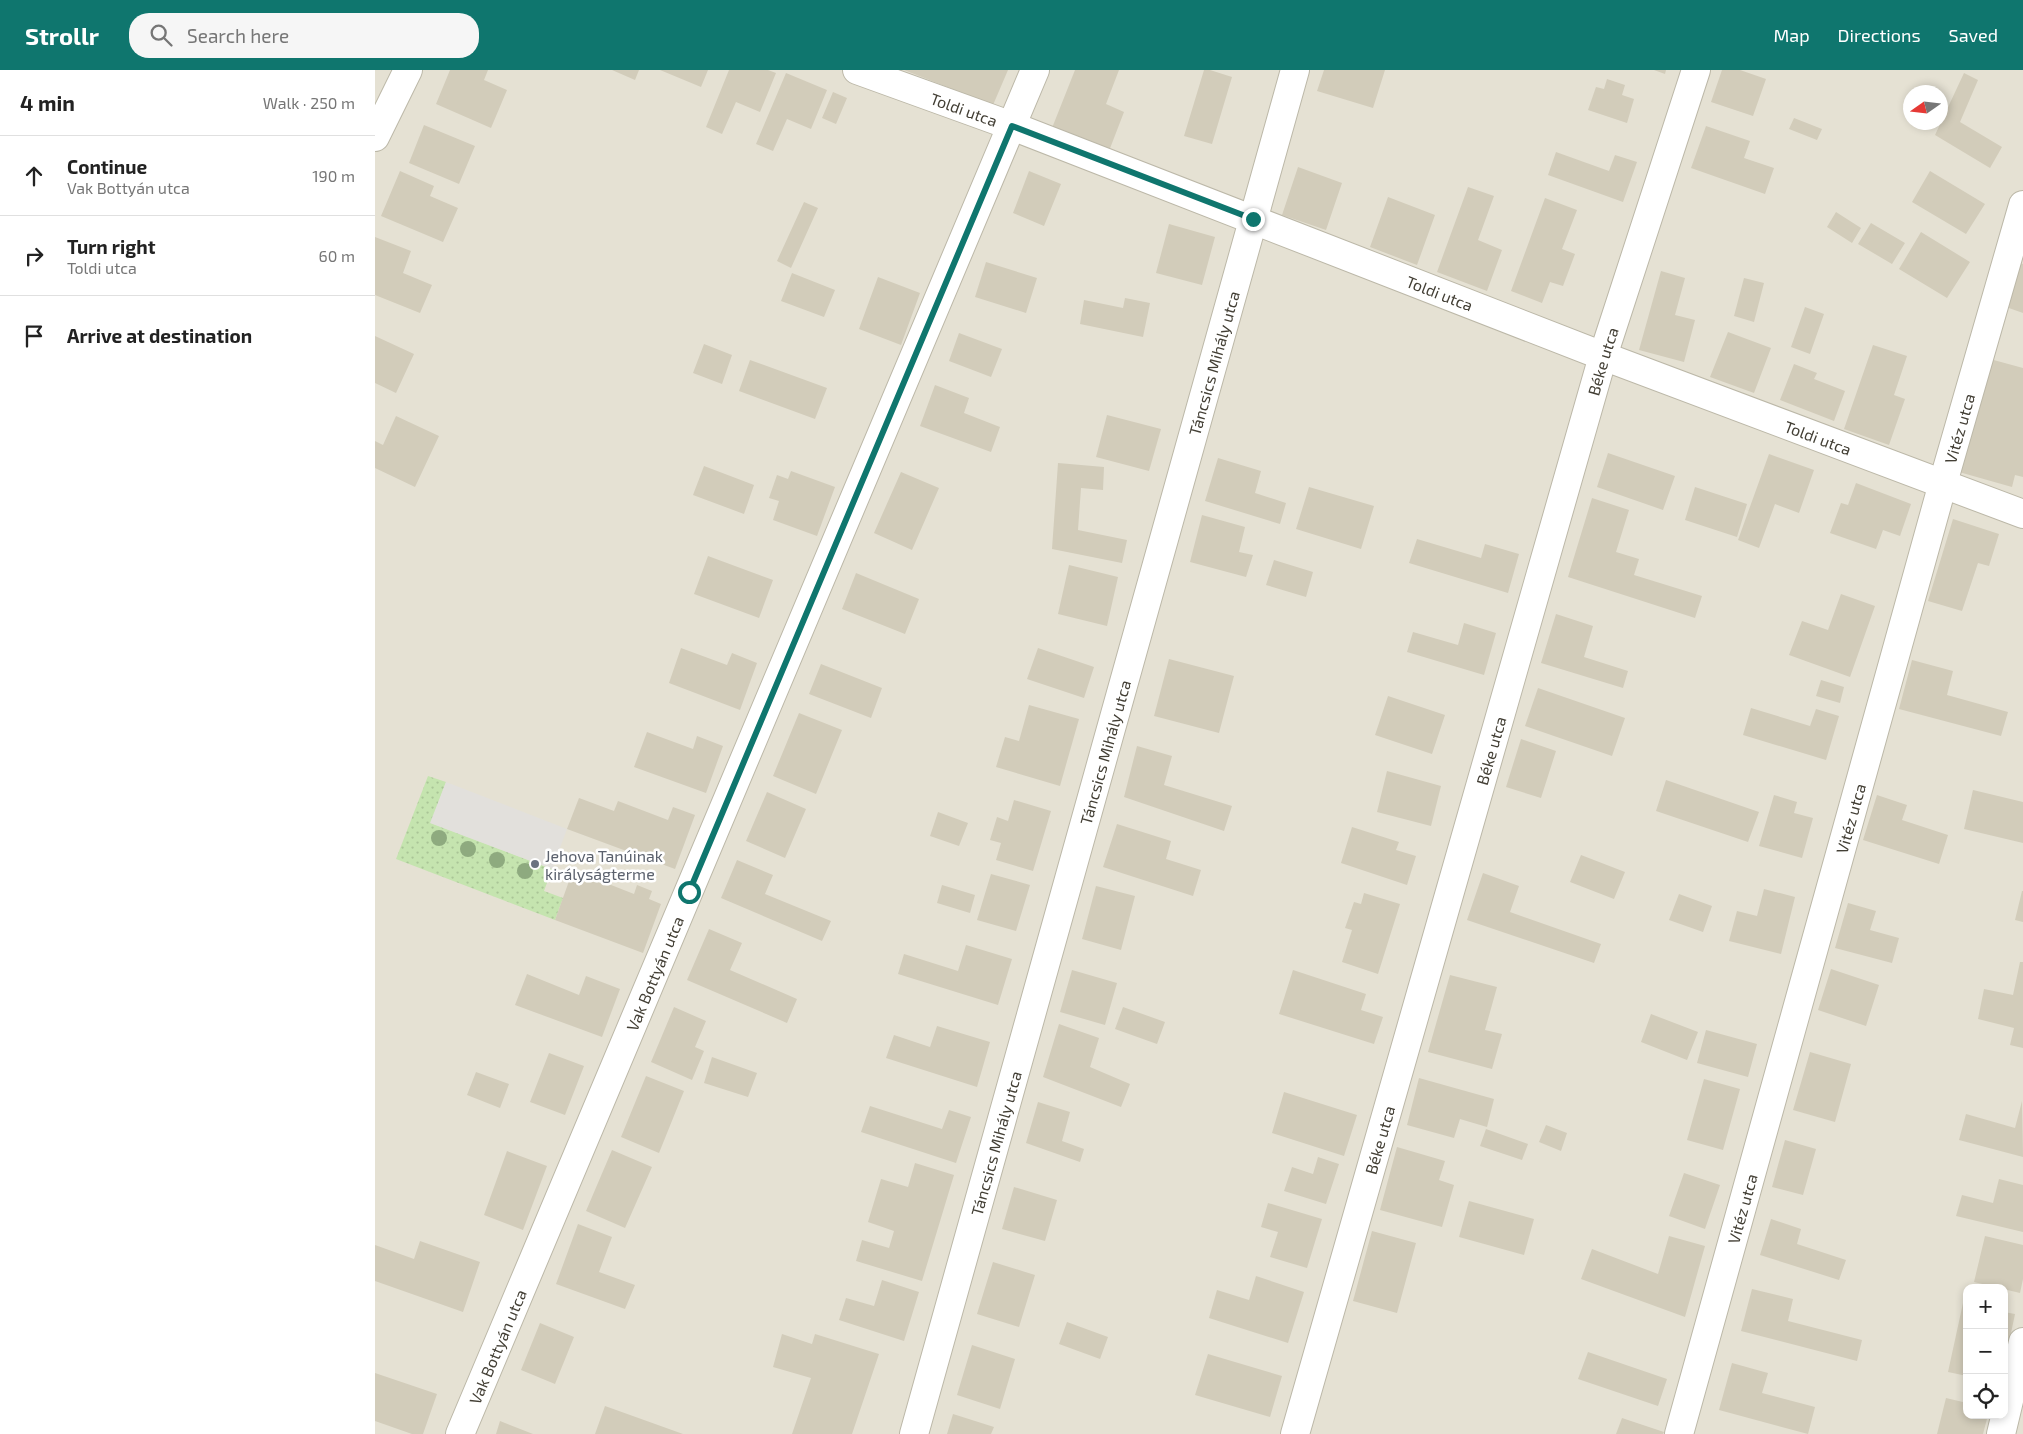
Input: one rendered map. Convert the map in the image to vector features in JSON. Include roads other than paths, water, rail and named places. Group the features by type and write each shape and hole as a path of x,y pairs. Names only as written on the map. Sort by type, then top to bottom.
{"street":[{"path":"375,137 408,70"},
{"name":"Toldi utca","path":"857,70 1012,126 1603,356 2023,514"},
{"name":"Vak Bottyán utca","path":"460,1434 1035,70"},
{"name":"Táncsics Mihály utca","path":"914,1434 1295,70"},
{"name":"Béke utca","path":"1295,1434 1603,356 1696,70"},
{"name":"Vitéz utca","path":"1679,1434 1943,484 2023,205"},
{"path":"2001,1434 2023,1342"}],"place":[{"name":"Jehova Tanúinak királyságterme","path":"535,864"}]}
